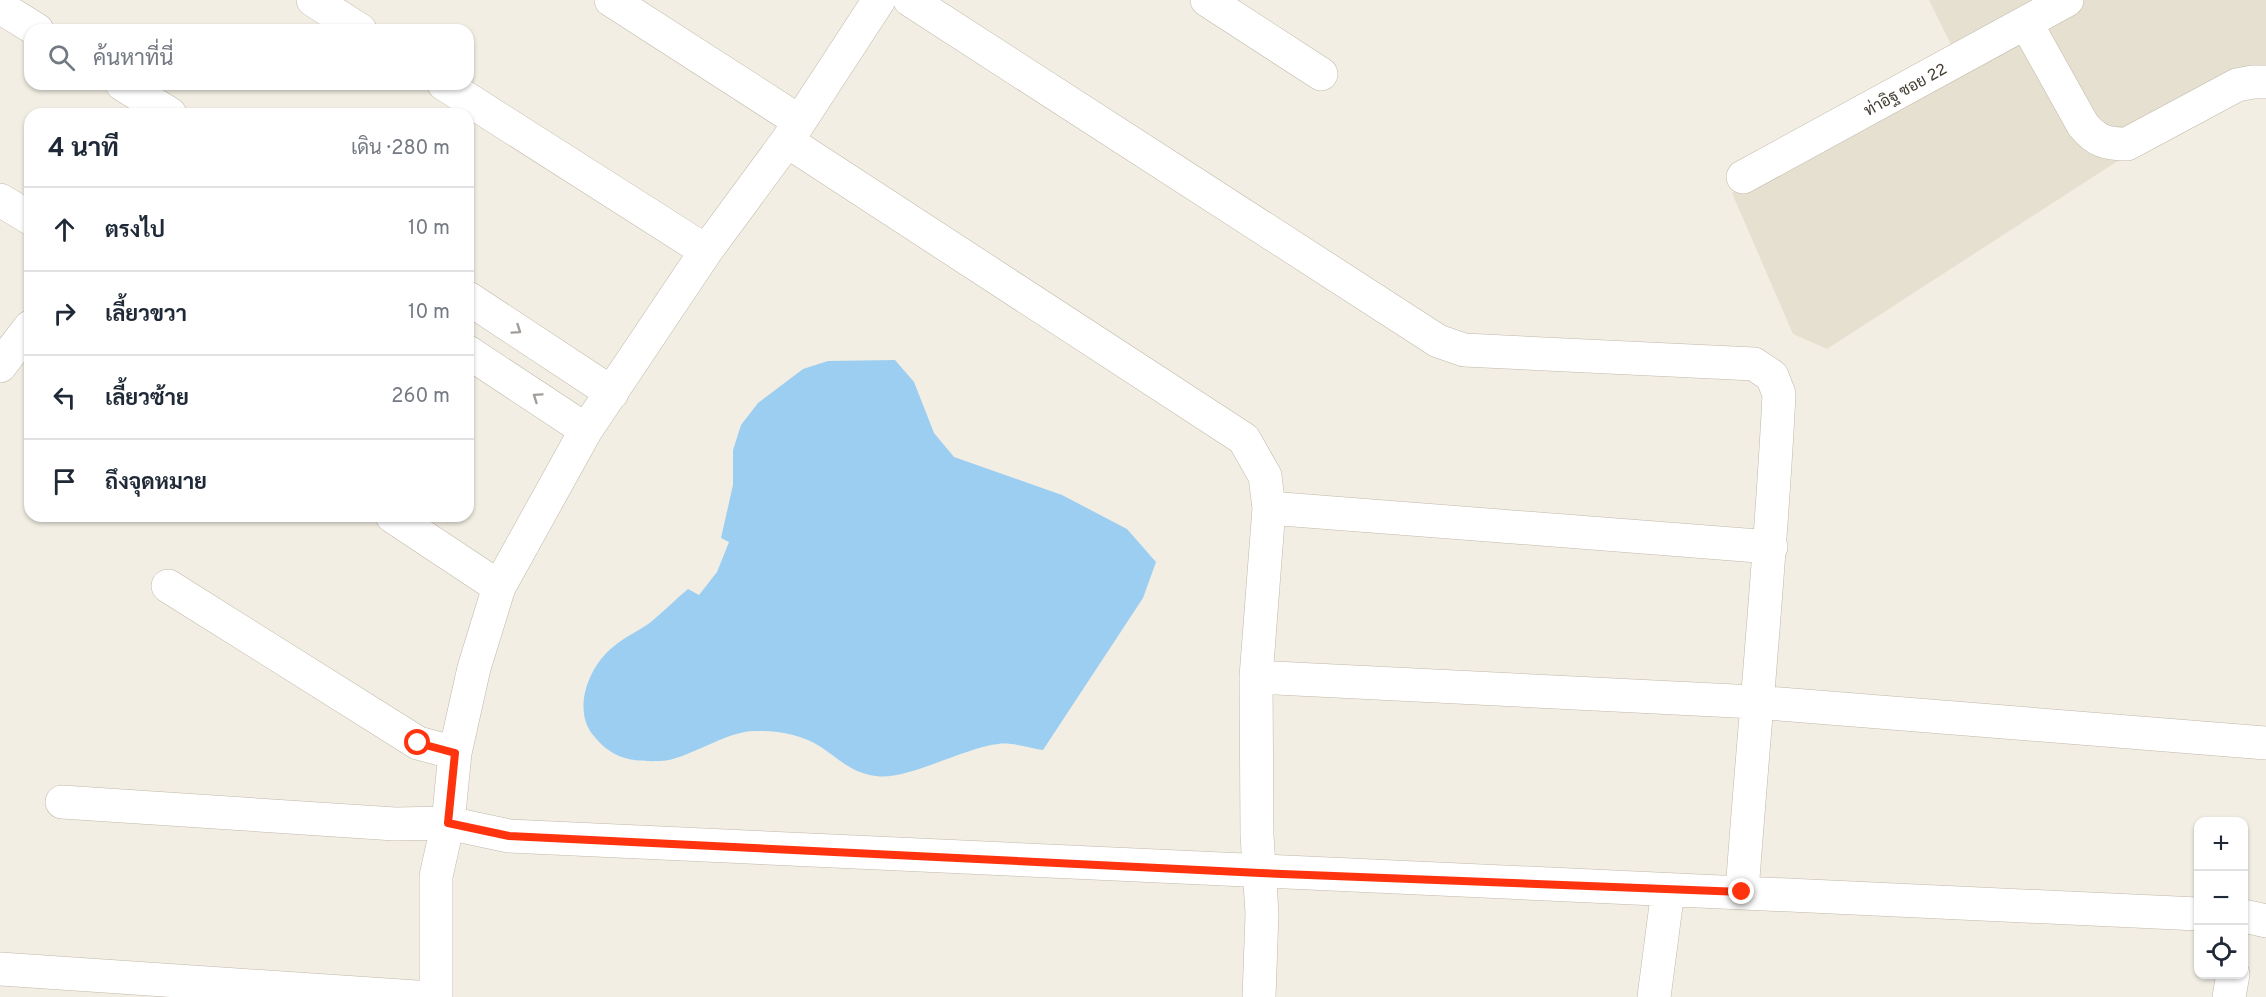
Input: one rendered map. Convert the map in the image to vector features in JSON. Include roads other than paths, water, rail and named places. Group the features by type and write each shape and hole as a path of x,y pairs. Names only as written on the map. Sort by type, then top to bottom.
{"street":[{"path":"313,0 351,24"},
{"path":"611,0 793,131 1244,439 1265,476 1269,508 1256,677 1262,914 1259,997"},
{"path":"436,997 436,876 448,823 455,753 474,668 500,587 586,430 706,252 793,131 879,0"},
{"path":"910,0 1438,342 1464,350 1754,364 1772,376 1779,394 1771,547 1755,702 1742,892"},
{"path":"1207,0 1321,74"},
{"name":"ท่าอิฐ ซอย 22","path":"1743,177 2067,0"},
{"path":"0,7 27,24"},
{"path":"2026,23 2083,125 2093,137 2108,144 2127,144 2236,86 2266,82"},
{"path":"132,90 160,108"},
{"path":"453,90 706,252"},
{"path":"0,201 24,215"},
{"path":"474,302 612,393"},
{"path":"0,366 24,335"},
{"path":"474,356 586,430"},
{"path":"1269,508 1771,547"},
{"path":"401,522 500,587"},
{"path":"168,586 418,743 455,753"},
{"path":"1256,677 1755,702 2266,743"},
{"path":"62,802 395,824 448,823 509,836 1260,873 1742,892 2194,914"},
{"path":"1653,997 1668,890"},
{"path":"2248,917 2266,921"},
{"path":"0,969 416,997"},
{"path":"2229,997 2232,979"}],"water":[{"path":"895,360 914,382 934,433 954,457 1062,495 1127,529 1156,562 1143,598 1043,750 1015,744 998,744 968,751 903,774 876,776 860,772 821,747 798,736 772,731 743,732 682,756 661,761 631,760 607,749 587,725 584,713 586,688 597,665 617,643 651,622 688,589 699,595 717,572 729,542 721,538 733,485 733,450 741,425 758,403 803,369 828,361"}]}
